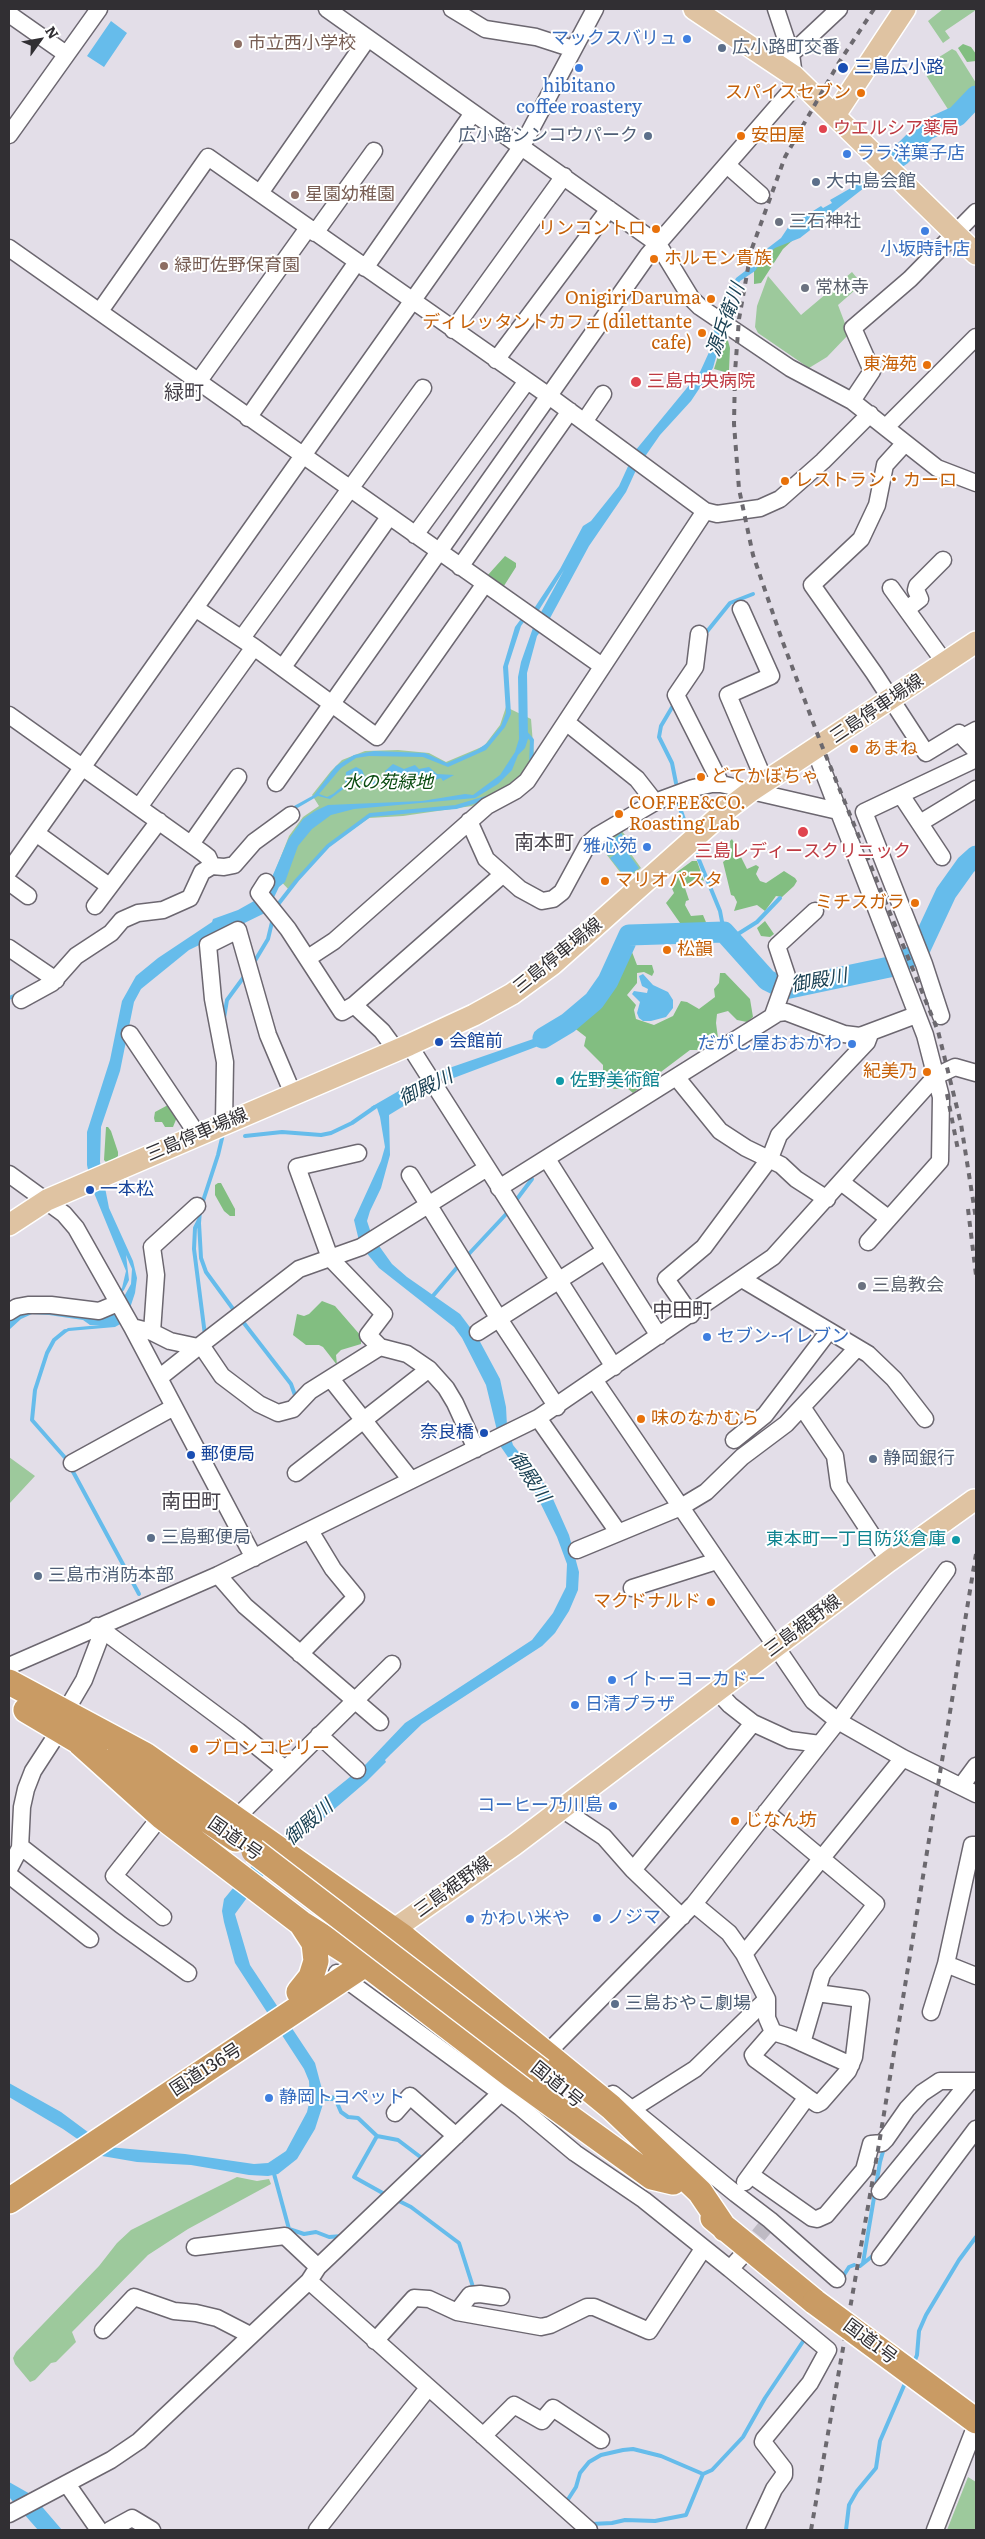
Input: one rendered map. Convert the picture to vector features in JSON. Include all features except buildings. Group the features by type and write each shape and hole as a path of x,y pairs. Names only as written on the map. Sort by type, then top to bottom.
{"highway":[{"path":"9,1682 19,1697 62,1722 145,1756 236,1818 397,1933 611,2107 700,2192 725,2229"},
{"name":"国道1号","path":"19,1697 254,1851 541,2071 673,2182 725,2229 975,2432"},
{"name":"国道1号","path":"62,1722 80,1744 125,1765"},
{"path":"80,1744 160,1816 301,1924 360,1960 511,2075 652,2177 673,2182"},
{"path":"299,1992 311,1977 316,1960 314,1943 301,1924"},
{"name":"国道136号","path":"9,2186 89,2140 360,1960 397,1933"},
{"name":"国道136号","path":"9,2201 89,2140 299,1992 339,1974"}],"main road":[{"path":"694,9 794,76 976,254"},
{"path":"835,115 905,9"},
{"name":"三島停車場線","path":"9,1225 47,1200 197,1134 402,1048 474,1015 535,978 725,811 758,786 976,642"},
{"name":"三島裾野線","path":"397,1933 889,1561 974,1500"}],"street":[{"path":"9,135 99,9"},
{"path":"327,9 658,244 691,298 717,318 790,368 852,401 938,468 976,483"},
{"path":"452,9 485,29 536,37 573,49"},
{"path":"9,871 411,300 522,146 595,9"},
{"path":"276,783 330,704 658,244 789,93 794,76 792,54 776,9"},
{"path":"792,54 839,9"},
{"path":"10,19 66,54"},
{"path":"260,193 368,38"},
{"path":"248,418 473,113"},
{"path":"198,382 311,230 374,151"},
{"path":"100,311 208,157 549,396 705,511 717,514 760,508 780,499 823,461 870,414"},
{"path":"726,165 761,195"},
{"path":"453,330 564,176"},
{"path":"496,360 609,209"},
{"path":"852,401 872,371 853,328 910,279 976,212"},
{"path":"9,248 484,585 602,666"},
{"path":"886,427 976,337"},
{"path":"415,535 527,381"},
{"path":"139,807 350,489 423,388"},
{"path":"584,422 603,394"},
{"path":"460,567 570,411"},
{"path":"905,443 885,465 877,505 862,539 812,585 926,753 959,733 969,734 976,751"},
{"path":"308,958 334,941 487,806 515,791 527,780 705,511"},
{"path":"283,667 389,517"},
{"path":"907,609 920,599 916,590 917,586 943,560"},
{"path":"195,608 248,642 377,737 484,585"},
{"path":"891,588 945,663"},
{"path":"741,609 771,676 728,695 758,786"},
{"path":"699,634 695,667 676,695 721,784"},
{"path":"9,715 191,844 208,857 212,866"},
{"path":"566,722 637,779 655,802"},
{"path":"815,750 929,1046 941,1097 940,1161 868,1242"},
{"path":"941,1016 924,964 864,812 976,759"},
{"path":"191,844 238,777"},
{"path":"470,821 480,849 502,875 536,899 542,901 553,899 568,884 588,844 613,826 655,802 693,788 712,784 758,786 838,811"},
{"path":"920,823 976,789"},
{"path":"901,795 942,857"},
{"path":"21,1000 56,980 76,956 111,933 122,920 138,913 163,910 190,898 198,876 212,866 224,868 234,865 254,842 291,815"},
{"path":"95,906 159,821"},
{"path":"36,833 110,886"},
{"path":"266,895 342,1012 354,1005 502,875"},
{"path":"9,882 28,896"},
{"path":"774,1015 787,976 777,946 815,911"},
{"path":"224,1123 225,1062 213,1000 208,945 238,930 268,1035 293,1094"},
{"path":"9,948 56,980"},
{"path":"899,967 924,964"},
{"path":"354,1005 402,1048 487,1168 614,1367"},
{"path":"500,1188 774,1015 786,1012 844,1034 860,1036 870,1034 916,1015"},
{"path":"130,1034 197,1134"},
{"path":"691,1315 666,1279 704,1247 770,1158 779,1135 867,1042 870,1034"},
{"path":"9,1666 100,1628 254,1558 511,1433 556,1407 773,1258 936,1076 955,1067 976,1073"},
{"path":"677,1078 720,1131 746,1148 770,1158 796,1180 827,1198"},
{"path":"358,1153 297,1167 330,1258 384,1314 368,1335 380,1347 407,1354 429,1369 446,1388 455,1402 476,1449"},
{"path":"547,1159 659,1336"},
{"path":"159,1378 299,1269 361,1247 487,1168"},
{"path":"9,1174 47,1200 64,1214 76,1228 131,1324 254,1558"},
{"path":"410,1175 556,1407"},
{"path":"842,1182 888,1218"},
{"path":"152,1332 156,1275 152,1247 196,1206"},
{"path":"478,1332 605,1251"},
{"path":"742,1279 858,1348 885,1369 925,1419"},
{"path":"9,1312 28,1305 51,1305 99,1311 118,1303"},
{"path":"131,1324 152,1332 170,1342 199,1346 222,1376 260,1404 278,1413 293,1409 310,1391 380,1347"},
{"path":"734,1440 764,1415 828,1330"},
{"path":"577,1550 681,1507 706,1492 742,1457 778,1431 858,1348"},
{"path":"296,1473 429,1369"},
{"path":"332,1378 411,1480"},
{"path":"595,1381 813,1701 838,1722 902,1758 962,1785 976,1794"},
{"path":"72,1463 174,1407"},
{"path":"802,1407 836,1456 839,1485 889,1561"},
{"path":"538,1418 618,1532"},
{"path":"300,1654 356,1597 333,1569 310,1531"},
{"path":"632,1588 717,1561"},
{"path":"554,2046 694,1904 838,1722 947,1570"},
{"path":"218,1575 245,1606 380,1722"},
{"path":"100,1628 84,1680 33,1771 26,1789 13,1855 121,1925 188,1973"},
{"path":"100,1628 245,1736 284,1769"},
{"path":"236,1818 392,1664"},
{"path":"718,1692 730,1705 754,1723 790,1740 820,1744"},
{"path":"633,1870 754,1723"},
{"path":"319,1735 357,1770"},
{"path":"744,1954 902,1758"},
{"path":"962,1785 976,1766"},
{"path":"562,1809 604,1837 633,1870 682,1917"},
{"path":"766,1812 876,1904 822,1974 802,2043"},
{"path":"160,1816 114,1876 163,1917"},
{"path":"931,2012 946,1964 972,1845 976,1845"},
{"path":"9,1875 90,1938"},
{"path":"694,1904 729,1933 744,1954 767,1999 767,2018 773,2032 851,2065"},
{"path":"946,1964 976,1976"},
{"path":"444,1970 554,2046 837,2279"},
{"path":"339,1974 503,2090 575,2153 657,2210 703,2249 735,2263 828,2350 810,2383 764,2439 763,2442 784,2469 784,2475 774,2489 755,2530"},
{"path":"773,2032 754,2055 754,2058 807,2098 817,2104 821,2102 838,2084 851,2065 856,2050 861,1999 817,1993"},
{"path":"632,2109 695,2069 767,1999"},
{"path":"751,2175 812,2218 817,2219 826,2216 864,2170 871,2144 882,2143 907,2109 922,2093 940,2081 970,2082"},
{"path":"880,2191 970,2082"},
{"path":"9,2514 111,2460 138,2441 250,2335 310,2282 318,2266 503,2090"},
{"path":"395,2113 410,2096 456,2136"},
{"path":"736,2194 807,2098"},
{"path":"880,2257 976,2129"},
{"path":"195,2247 285,2236 318,2266"},
{"path":"375,2341 414,2298 429,2299 457,2312 541,2326 550,2325 586,2306 594,2306 649,2331 703,2249"},
{"path":"310,2282 589,2530"},
{"path":"457,2312 470,2296 480,2294 501,2297"},
{"path":"103,2330 134,2297 174,2311 196,2313 217,2318 250,2335"},
{"path":"317,2530 428,2388"},
{"path":"483,2436 514,2405 540,2421 553,2408 601,2440"},
{"path":"935,2530 975,2432"},
{"path":"67,2484 99,2530"},
{"path":"110,2530 132,2518 152,2530"}],"green space":[{"path":"943,9 976,10 945,31 950,38 943,43 928,21"},
{"path":"963,44 971,47 976,54 976,61 967,62 958,48"},
{"path":"952,49 956,51 976,83 976,89 951,114 924,72 928,64"},
{"path":"793,240 783,249 761,283 754,284 754,271 763,258 774,247"},
{"path":"852,272 862,284 838,305 849,334 827,357 809,368 758,333 755,327 757,306 768,276 801,315"},
{"path":"724,337 727,337 730,348 729,370 725,372 714,369"},
{"path":"505,556 516,563 516,567 502,589 487,576"},
{"name":"水の苑緑地","path":"506,707 531,719 534,756 520,782 472,806 403,816 369,818 329,846 290,891 274,874 289,836 303,817 319,806 312,795 342,760 365,751 398,750 429,753 446,762 484,746 500,725"},
{"path":"619,827 630,842 626,847 641,868 626,880 597,842"},
{"path":"732,839 747,869 756,865 759,867 756,874 760,881 766,883 784,871 797,881 782,897 776,896 765,911 757,905 734,911 737,902 734,896 731,895 723,862 731,856 730,841"},
{"path":"692,861 697,861 704,881 697,878 686,885 685,888 689,900 686,901 685,905 691,916 703,915 708,927 707,930 697,924 680,923 666,903 674,893 670,884 673,875"},
{"path":"765,921 774,934 770,937 761,936 757,928"},
{"path":"632,952 637,965 652,965 654,972 652,976 644,972 637,973 637,983 627,995 636,1005 634,1010 636,1019 654,1025 673,1016 681,1001 687,1002 699,1009 715,997 714,989 719,983 720,973 725,973 750,999 753,1017 747,1022 737,1020 728,1011 717,1014 718,1038 713,1045 700,1050 690,1050 633,1093 627,1088 614,1089 608,1085 603,1075 603,1065 584,1046 586,1037 573,1027 576,1020 602,998 623,957 629,957"},
{"path":"168,1105 173,1107 177,1117 173,1127 165,1127 162,1122 155,1122 154,1118 155,1112"},
{"path":"106,1127 111,1131 118,1152 118,1156 108,1164 104,1160"},
{"path":"221,1183 235,1209 235,1216 230,1216 224,1211 215,1195 215,1185"},
{"path":"322,1301 335,1306 361,1336 361,1344 341,1350 336,1355 337,1365 323,1347 319,1345 306,1345 293,1335 297,1314 304,1316 309,1314"},
{"path":"9,1457 35,1476 9,1504"},
{"path":"237,2177 257,2181 269,2179 271,2184 188,2229 148,2255 72,2332 76,2342 56,2362 51,2363 35,2380 30,2382 15,2364 13,2358 16,2352 99,2266 117,2243 131,2230"},
{"path":"968,2477 976,2482 976,2530 947,2530"}],"water":[{"path":"111,21 127,33 104,67 87,56"},
{"path":"976,92 976,100 959,119 939,126 938,123 955,115"},
{"path":"877,173 878,177 800,238 775,248 765,256 755,271 740,281 733,295 713,368 691,401 660,435 637,468 626,492 589,546 549,620 537,636 527,673 528,739 525,748 518,755 512,770 498,784 475,798 354,809 331,815 312,829 298,846 285,882 279,887 267,912 189,950 141,989 134,1002 120,1071 101,1127 100,1162 109,1208 133,1261 137,1278 135,1293 128,1314 122,1323 115,1327 69,1331 61,1335 60,1333 68,1328 100,1325 90,1325 83,1320 32,1314 21,1319 9,1330 9,1318 18,1312 121,1302 131,1284 132,1269 126,1255 129,1280 124,1290 118,1297 102,1303 122,1288 126,1271 92,1188 87,1165 87,1132 110,1060 122,1001 136,976 158,958 212,922 213,919 238,910 254,901 272,877 288,840 303,819 315,811 328,805 422,801 465,794 473,795 500,775 515,752 519,739 518,677 521,662 534,625 564,570 539,610 526,619 521,626 508,666 511,714 505,727 486,750 448,767 423,757 369,756 356,758 341,768 319,794 327,797 333,794 345,784 346,772 356,767 362,770 368,784 378,780 388,780 385,771 393,764 404,769 415,765 419,769 429,767 437,774 454,775 443,781 441,778 429,782 410,777 403,786 388,783 364,788 359,774 354,772 350,775 346,787 330,799 318,796 294,810 285,811 314,795 336,766 354,755 374,751 425,753 447,763 477,750 487,743 501,726 506,713 503,667 515,627 526,612 535,607 560,569 583,526 591,521 619,486 635,451 700,372 710,350 715,324 736,278 753,265 760,254 781,238 789,226 821,206 823,208 832,203 830,200"},
{"path":"621,833 628,842 609,856 602,848 609,842 606,837 609,835 613,840"},
{"path":"624,848 639,868 626,878 610,858"},
{"path":"643,974 653,985 668,992 673,1000 673,1008 666,1017 651,1021 643,1021 639,1018 637,1013 640,1002 632,994 634,991 647,993 648,989 642,986 639,976"},
{"path":"564,1018 569,1026 541,1045 443,1082 389,1115 390,1155 381,1188 367,1221 372,1236 392,1264 407,1277 460,1314 478,1338 500,1379 506,1407 507,1426 513,1445 549,1490 569,1535 579,1572 578,1590 569,1611 555,1633 542,1646 422,1724 385,1760 386,1762 367,1781 274,1861 235,1914 250,1965 315,2063 323,2093 334,2097 333,2101 324,2101 315,2129 297,2159 278,2174 268,2176 249,2175 191,2165 137,2162 102,2156 63,2129 9,2097 9,2083 61,2112 108,2147 185,2154 254,2164 268,2163 286,2151 307,2112 310,2099 309,2081 304,2069 235,1963 222,1911 224,1899 263,1852 279,1842 324,1798 366,1764 405,1723 532,1640 553,1613 566,1587 567,1564 557,1537 531,1484 514,1466 501,1447 486,1385 462,1338 454,1327 379,1268 360,1245 354,1220 381,1161 385,1147 377,1108 372,1110 371,1107 423,1077 539,1037"},
{"path":"9,2482 32,2495 62,2530 38,2530 9,2497"}],"waterway":[{"name":"源兵衛川","path":"900,156 926,130 957,116 976,96"},
{"path":"705,634 730,603 753,594"},
{"path":"674,704 661,726 659,737 672,763 676,783"},
{"path":"525,732 532,740 531,762"},
{"path":"276,907 297,880 328,846 370,815 456,807 486,798"},
{"path":"677,800 686,825"},
{"path":"697,855 720,911 724,932"},
{"name":"御殿川","path":"543,1038 568,1023 594,1001 608,981 629,935 724,932 767,980 785,989 894,966 918,953 946,893 966,865 976,856"},
{"path":"730,939 757,922 780,898"},
{"path":"253,964 268,939 273,918"},
{"path":"224,1018 227,1000 246,974"},
{"path":"9,998 19,994"},
{"path":"245,1136 282,1132 321,1135 331,1133 352,1123 375,1107"},
{"path":"202,1204 223,1134"},
{"path":"514,1203 532,1179"},
{"path":"200,1210 201,1258 206,1272 236,1313"},
{"path":"466,1257 509,1211"},
{"path":"199,1220 195,1228 194,1249 205,1335"},
{"path":"432,1297 460,1264"},
{"path":"240,1318 291,1384 296,1398"},
{"path":"65,1331 54,1340 47,1353 35,1390 32,1420 68,1461"},
{"path":"71,1468 139,1594"},
{"path":"330,2097 335,2098 341,2112 348,2117 358,2118 377,2136 354,2177 388,2196"},
{"path":"377,2136 398,2140 423,2159"},
{"path":"863,2263 884,2148"},
{"path":"273,2170 289,2229 304,2234 316,2232 329,2237 343,2236"},
{"path":"397,2200 411,2207 459,2243 473,2287"},
{"path":"913,2365 917,2355 919,2331 926,2315 959,2260 976,2237"},
{"path":"860,2266 875,2254"},
{"path":"842,2278 849,2267 854,2265"},
{"path":"567,2501 576,2487 580,2473 589,2462 601,2455 623,2450 633,2449 661,2456 703,2474 712,2470 743,2437 765,2398 806,2337"},
{"path":"846,2530 849,2505 857,2491 876,2468 880,2441 906,2381"},
{"path":"591,2524 625,2520 655,2521 686,2515 703,2474"}],"tunnel":[{"path":"743,2254 767,2225"}],"railway":[{"path":"874,9 838,64 785,157 751,251 739,319 735,372 734,424 739,489 753,555 782,640 822,746 938,1031 961,1124 976,1219"},
{"path":"947,1094 958,1150"},
{"path":"968,1209 976,1275"},
{"path":"811,2530 879,2144 976,1554"}],"place":[{"name":"マックスバリュ","path":"687,39"},
{"name":"市立西小学校","path":"238,44"},
{"name":"広小路町交番","path":"722,48"},
{"name":"hibitano coffee roastery","path":"579,68"},
{"name":"三島広小路","path":"843,68"},
{"name":"スパイスセブン","path":"861,93"},
{"name":"ウエルシア薬局","path":"823,129"},
{"name":"広小路シンコウパーク","path":"648,136"},
{"name":"安田屋","path":"741,136"},
{"name":"ララ洋菓子店","path":"847,154"},
{"name":"大中島会館","path":"816,182"},
{"name":"星園幼稚園","path":"295,195"},
{"name":"三石神社","path":"779,222"},
{"name":"リンコントロ","path":"656,229"},
{"name":"小坂時計店","path":"925,231"},
{"name":"ホルモン貴族","path":"654,259"},
{"name":"緑町佐野保育園","path":"164,266"},
{"name":"常林寺","path":"805,288"},
{"name":"Onigiri Daruma","path":"711,299"},
{"name":"ディレッタントカフェ(dilettante cafe)","path":"702,333"},
{"name":"東海苑","path":"927,365"},
{"name":"三島中央病院","path":"636,382"},
{"name":"レストラン・カーロ","path":"785,481"},
{"name":"あまね","path":"854,749"},
{"name":"どてかぼちゃ","path":"701,777"},
{"name":"COFFEE&CO. Roasting Lab","path":"619,814"},
{"name":"三島レディースクリニック","path":"803,832"},
{"name":"雅心苑","path":"647,847"},
{"name":"マリオパスタ","path":"605,881"},
{"name":"ミチスガラ","path":"915,903"},
{"name":"松韻","path":"667,950"},
{"name":"会館前","path":"439,1042"},
{"name":"だがし屋おおかわ","path":"852,1044"},
{"name":"紀美乃","path":"927,1072"},
{"name":"佐野美術館","path":"560,1081"},
{"name":"一本松","path":"90,1190"},
{"name":"三島教会","path":"862,1286"},
{"name":"セブン-イレブン","path":"707,1337"},
{"name":"味のなかむら","path":"641,1419"},
{"name":"奈良橋","path":"484,1433"},
{"name":"郵便局","path":"191,1455"},
{"name":"静岡銀行","path":"873,1459"},
{"name":"三島郵便局","path":"151,1538"},
{"name":"東本町一丁目防災倉庫","path":"956,1540"},
{"name":"三島市消防本部","path":"38,1576"},
{"name":"マクドナルド","path":"711,1602"},
{"name":"イトーヨーカドー","path":"612,1680"},
{"name":"日清プラザ","path":"575,1705"},
{"name":"ブロンコビリー","path":"194,1749"},
{"name":"コーヒー乃川島","path":"613,1806"},
{"name":"じなん坊","path":"735,1821"},
{"name":"ノジマ","path":"597,1918"},
{"name":"かわい米や","path":"470,1919"},
{"name":"三島おやこ劇場","path":"615,2004"},
{"name":"静岡トヨペット","path":"269,2098"}],"district":[{"name":"緑町","path":"184,393"},
{"name":"南本町","path":"544,843"},
{"name":"中田町","path":"682,1311"},
{"name":"南田町","path":"191,1502"}]}
